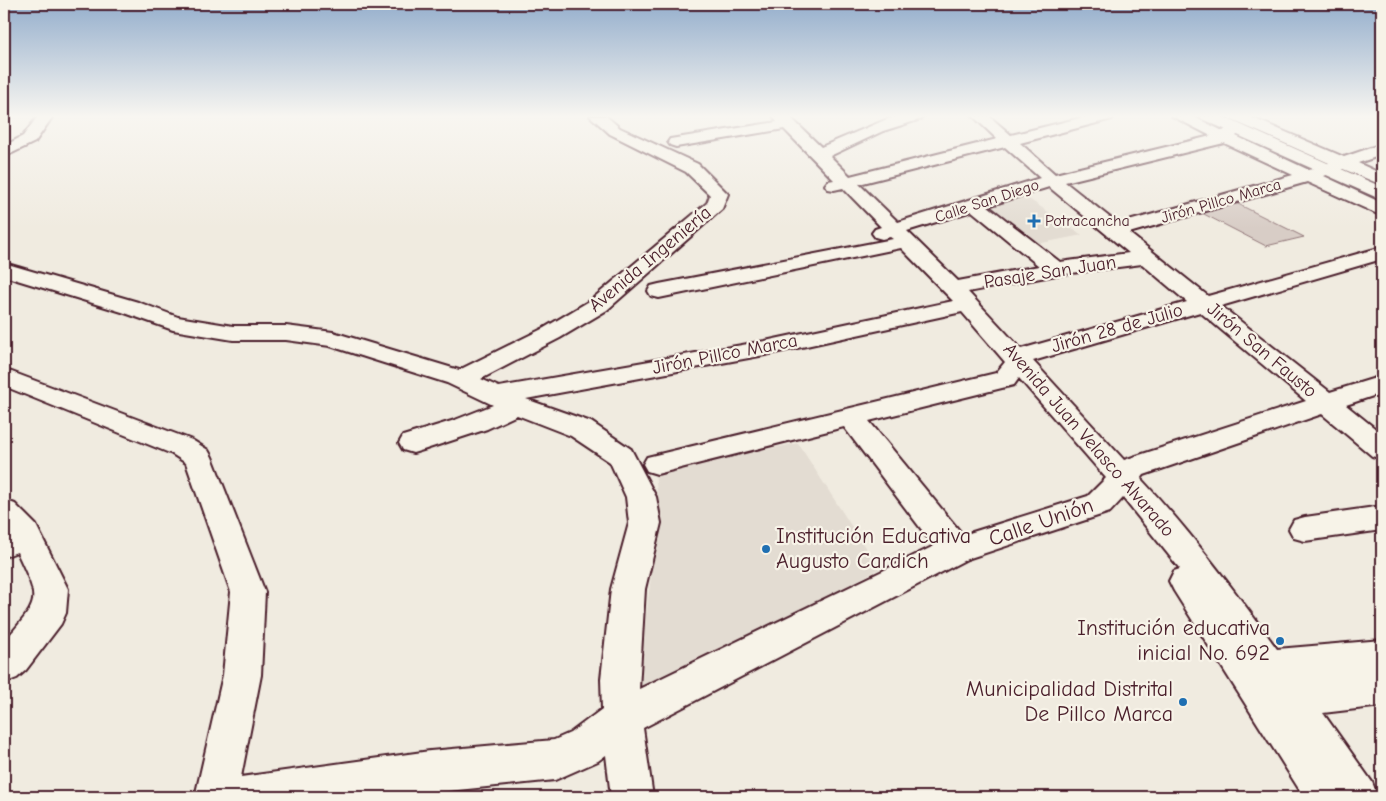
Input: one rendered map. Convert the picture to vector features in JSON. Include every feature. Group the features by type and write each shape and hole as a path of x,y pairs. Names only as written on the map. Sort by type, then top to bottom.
{"highway":[{"path":"1301,153 1334,166 1382,194"}],"street":[{"name":"Avenida Ingeniería","path":"461,379 552,333 599,305 715,205 719,194 692,168 667,153"},
{"name":"Avenida Juan Velasco Alvarado","path":"810,153 953,298 1016,366 1119,485 1136,514 1201,602 1357,797"},
{"path":"841,184 957,153"},
{"name":"Jirón San Fausto","path":"1022,153 1146,258 1205,302 1382,449"},
{"name":"Calle San Diego","path":"659,291 890,236 1052,180 1142,153"},
{"path":"1273,153 1309,176 1382,210"},
{"name":"Jirón Pillco Marca","path":"1114,231 1309,176 1370,153"},
{"name":"Avenida Juan Velasco Alvarado","path":"819,155 841,184"},
{"path":"1334,166 1382,180"},
{"path":"976,205 1056,269"},
{"name":"Jirón 28 de Julio","path":"657,464 1005,379 1024,356 1205,302 1382,253"},
{"name":"Pasaje San Juan","path":"953,298 1056,269 1146,258"},
{"path":"4,268 71,291 130,307 173,323 233,333 286,333 333,339 461,379 506,400 581,429 621,456 641,497 645,523 628,589 620,679 622,718 632,797"},
{"name":"Jirón Pillco Marca","path":"506,400 765,348 953,298"},
{"path":"4,377 182,447 198,457 248,592 242,675 216,797"},
{"name":"Calle Unión","path":"244,797 430,771 555,760 584,748 622,718 956,550 1099,504 1134,468 1327,405 1382,384"},
{"path":"413,443 467,427 496,415 506,400"},
{"path":"851,416 956,550"},
{"path":"1305,529 1382,518"},
{"path":"4,666 13,658 49,612 50,589 37,557 11,530"},
{"path":"1268,684 1382,656"},
{"path":"1268,684 1382,688"},
{"name":"Avenida Juan Velasco Alvarado","path":"1268,684 1328,797"}],"shaded area":[{"name":"Potracancha","path":"1023,195 1082,235 1037,244 989,208"},
{"path":"1232,201 1304,237 1266,246 1198,211"},
{"path":"798,443 879,569 636,696 659,512 655,472"}],"place":[{"name":"Potracancha","path":"1034,221"},
{"name":"Institución Educativa Augusto Cardich","path":"766,549"},
{"name":"Institución educativa inicial No. 692","path":"1280,641"},
{"name":"Municipalidad Distrital De Pillco Marca","path":"1183,702"}]}
